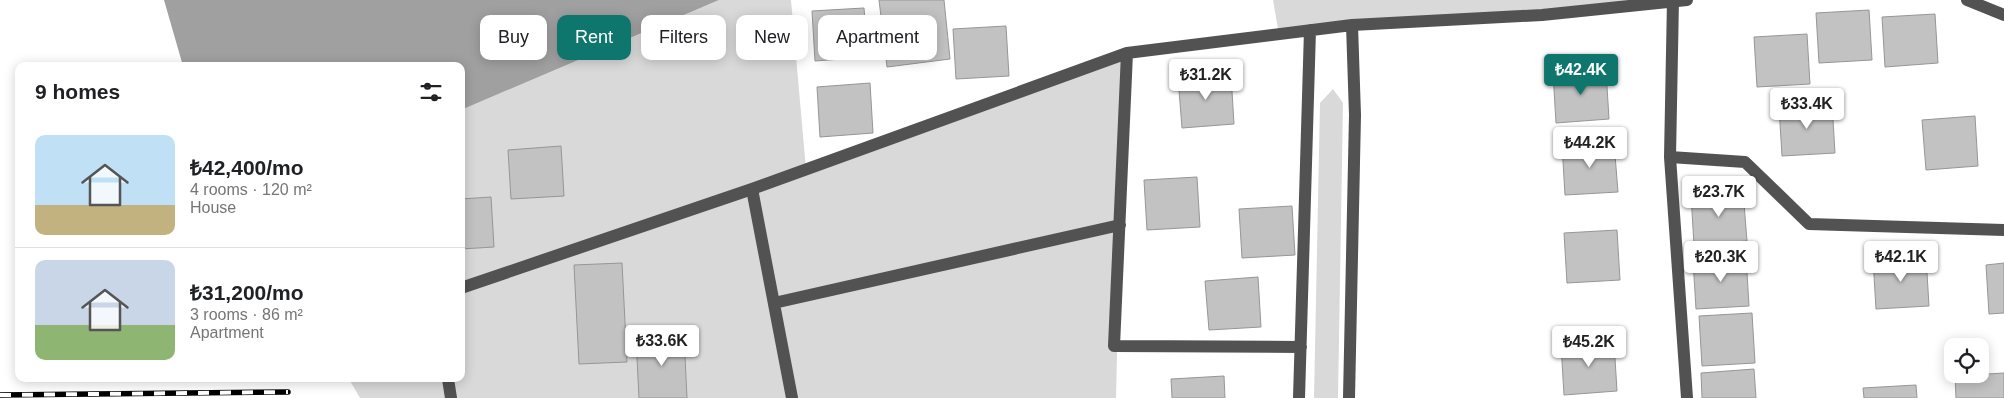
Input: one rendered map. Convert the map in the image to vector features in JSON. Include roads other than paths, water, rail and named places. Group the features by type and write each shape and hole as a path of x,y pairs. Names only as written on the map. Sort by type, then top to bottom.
{"street":[{"path":"465,287 752,190 1127,53 1352,25 1542,15 1687,0"},
{"path":"1968,0 2004,15"},
{"path":"1673,1 1670,157 1687,398"},
{"path":"1349,398 1355,114 1352,25"},
{"path":"1300,398 1310,30"},
{"path":"1127,53 1114,346 1301,347"},
{"path":"1670,157 1745,162 1809,224 2004,230"},
{"path":"752,190 792,398"},
{"path":"774,303 1120,225"},
{"path":"448,382 451,398"}],"railway":[{"path":"0,395 288,392"}]}
